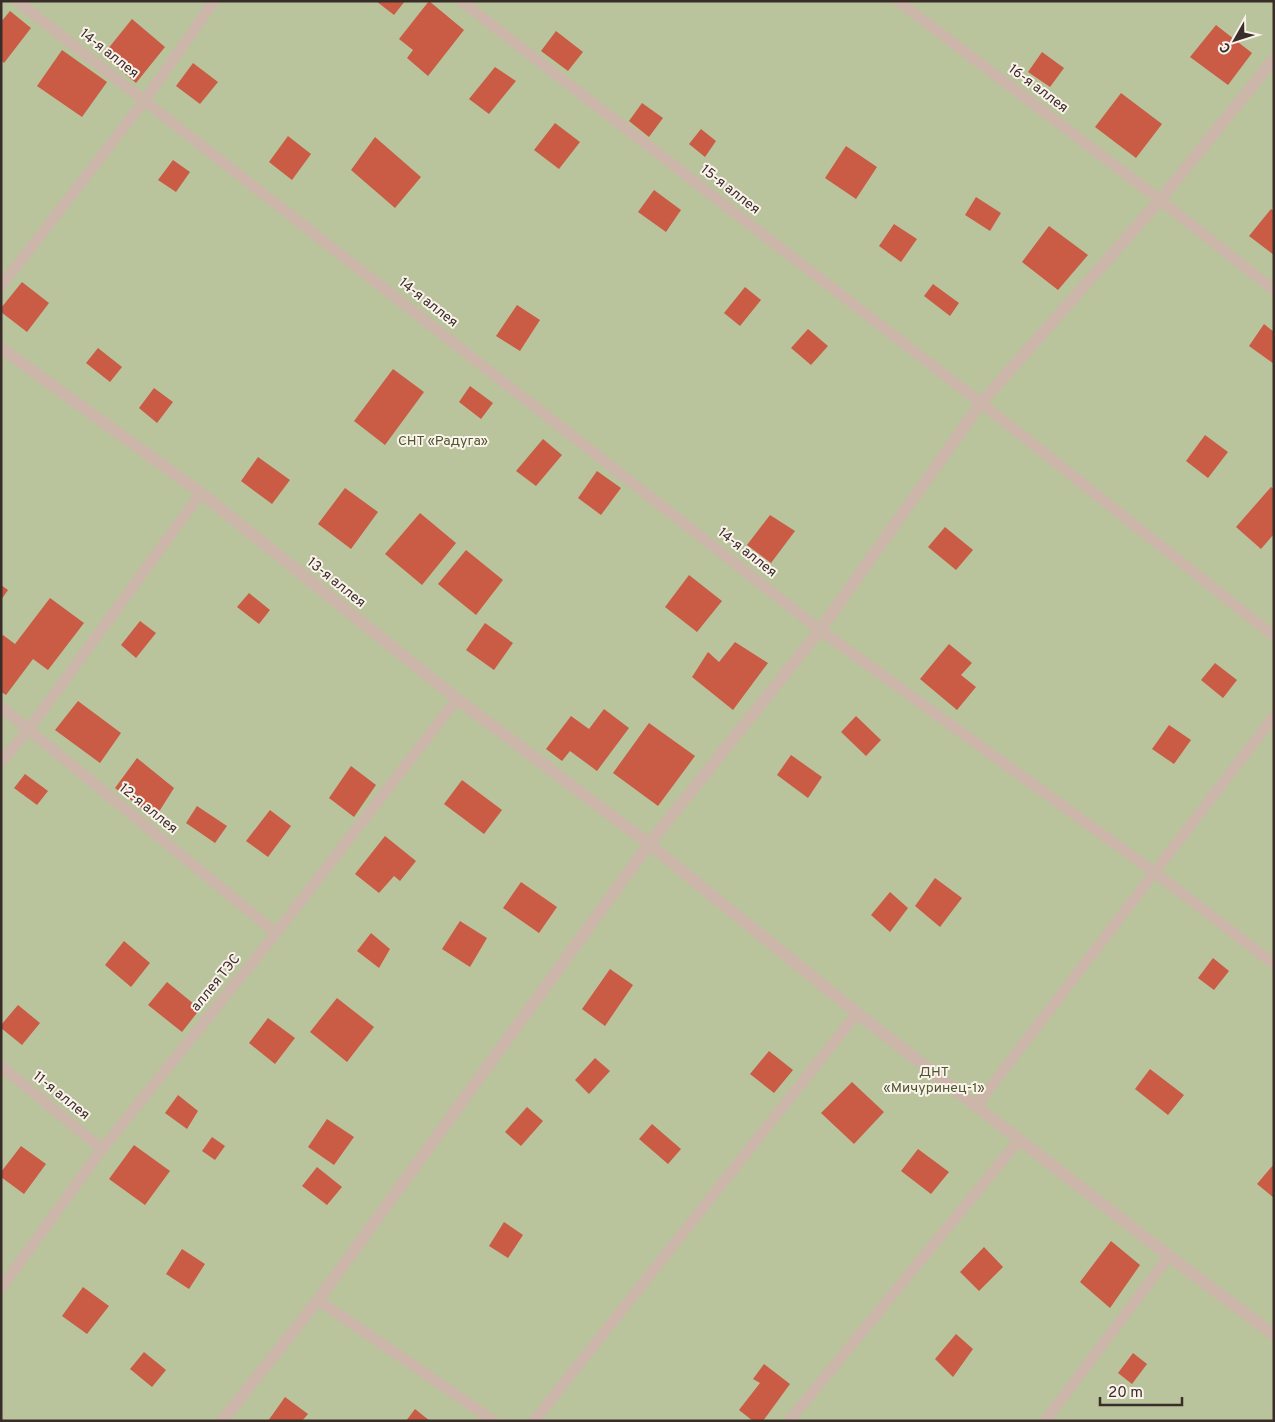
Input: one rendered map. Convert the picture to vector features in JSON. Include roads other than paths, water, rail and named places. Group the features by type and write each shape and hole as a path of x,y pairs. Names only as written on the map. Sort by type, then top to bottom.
{"street":[{"path":"222,1421 318,1300 649,844 820,630 981,403 1160,200 1274,59"},
{"name":"13-я аллея","path":"1,348 201,493 457,699 649,844 976,1106 1274,1335"}],"lane":[{"name":"14-я аллея","path":"17,1 820,630 1154,872 1274,964"},
{"path":"1,286 145,100 214,1"},
{"name":"15-я аллея","path":"461,1 981,403 1274,636"},
{"name":"16-я аллея","path":"898,1 1160,200 1274,290"},
{"path":"1,762 29,729 201,493"},
{"name":"аллея ТЭС","path":"1,1288 102,1149 276,933 457,699"},
{"name":"12-я аллея","path":"1,707 276,933"},
{"path":"976,1106 1274,716"},
{"path":"534,1421 858,1013"},
{"name":"11-я аллея","path":"1,1066 102,1149"},
{"path":"790,1421 1020,1140"},
{"path":"1045,1421 1169,1256"},
{"path":"318,1300 494,1421"}],"park label":[{"name":"СНТ «Радуга»","path":"443,441"},
{"name":"ДНТ «Мичуринец-1»","path":"934,1080"}]}
